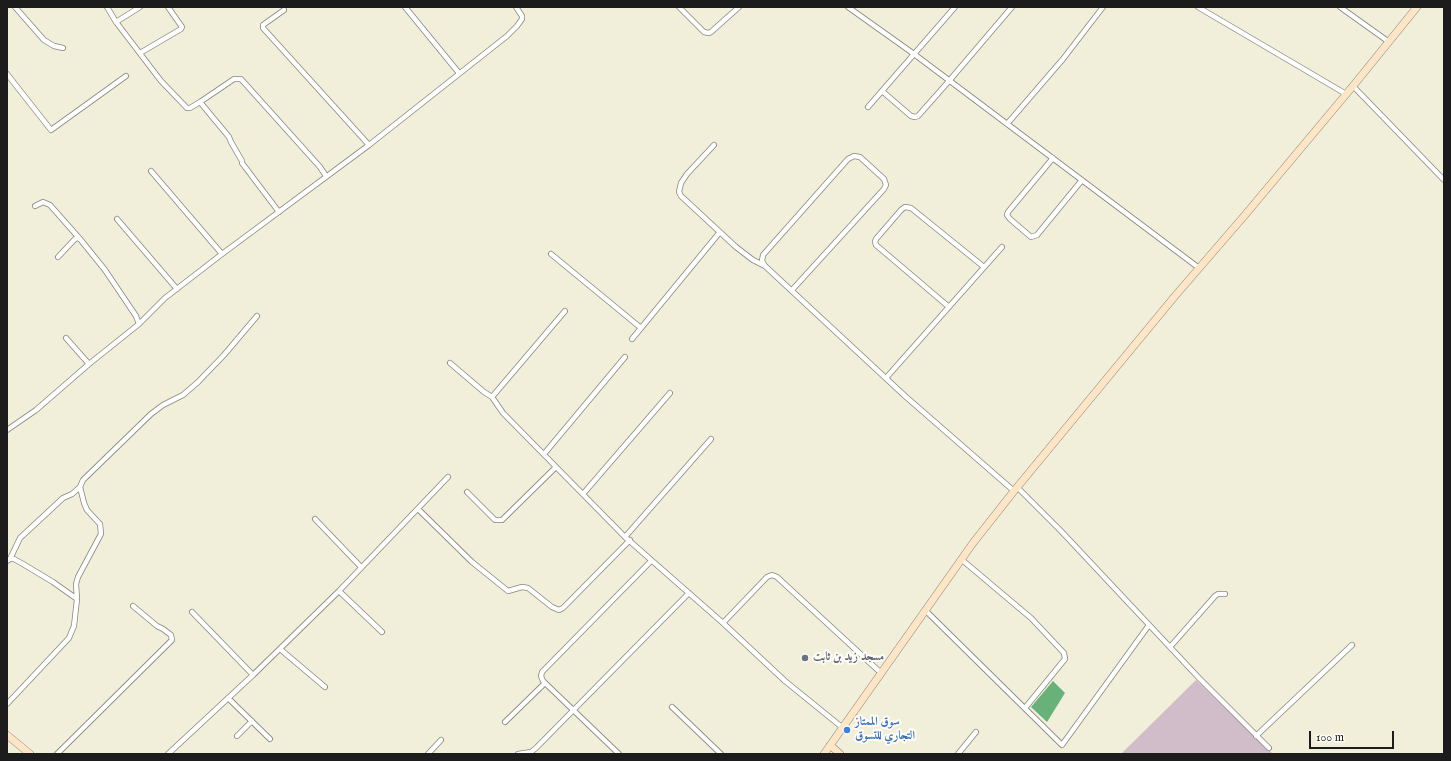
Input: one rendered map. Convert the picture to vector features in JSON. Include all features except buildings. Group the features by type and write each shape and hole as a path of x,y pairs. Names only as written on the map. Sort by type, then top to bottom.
{"main road":[{"path":"824,754 961,559 1015,489 1353,86 1417,7"},
{"path":"7,735 30,754"},
{"path":"830,745 840,754"}],"street":[{"path":"15,7 44,40 54,46 63,48"},
{"path":"107,7 116,22 161,81 187,108 190,108 200,102 234,79 241,79 320,167 326,176"},
{"path":"116,22 140,7"},
{"path":"140,53 181,29 181,25 168,7"},
{"path":"405,7 459,73"},
{"path":"7,429 36,410 89,364 139,324 165,298 326,176 369,146 517,26 522,17 516,7"},
{"path":"679,7 704,32 709,33 739,7"},
{"path":"848,7 914,54 1199,268"},
{"path":"868,107 955,7"},
{"path":"882,91 914,117 918,116 1012,7"},
{"path":"1007,124 1063,59 1103,7"},
{"path":"1198,7 1346,94"},
{"path":"1340,7 1389,42"},
{"path":"284,10 263,25 263,28 369,146"},
{"path":"7,74 51,130 126,76"},
{"path":"1353,86 1444,180"},
{"path":"200,102 229,137 242,163 279,212"},
{"path":"714,145 687,174 681,183 679,192 681,196 748,257 765,266 886,378 1015,489 1061,531 1170,647 1269,748"},
{"path":"765,266 762,261 763,255 848,159 854,156 860,157 884,179 886,185 884,189 792,290"},
{"path":"1053,158 1007,215 1031,237 1037,235 1082,180"},
{"path":"151,171 222,254"},
{"path":"35,206 42,202 50,205 80,239 105,270 136,316 139,324"},
{"path":"949,307 876,245 876,240 901,210 905,207 911,208 984,267"},
{"path":"117,219 177,289"},
{"path":"632,339 720,232"},
{"path":"58,257 75,239 80,239"},
{"path":"886,378 1002,247"},
{"path":"551,254 642,328"},
{"path":"492,397 565,311"},
{"path":"77,599 53,582 23,564 8,560 20,538 63,498 72,494 80,487 83,480 92,470 151,414 163,405 183,395 198,382 224,355 257,316"},
{"path":"66,338 89,364"},
{"path":"544,454 625,357"},
{"path":"450,363 492,397 503,413 556,468 651,561 723,623 785,681 843,728"},
{"path":"583,494 670,393"},
{"path":"626,537 711,439"},
{"path":"467,492 495,520 502,520 556,468"},
{"path":"168,754 253,675 339,591 448,477"},
{"path":"7,704 69,638 74,626 77,599 76,584 78,577 101,534 100,524 87,510 80,487"},
{"path":"418,510 472,562 508,591 522,587 528,588 552,607 559,610 563,608 630,540"},
{"path":"315,519 361,567"},
{"path":"961,559 1032,618 1064,653 1065,659 1025,708"},
{"path":"619,754 545,683 540,676 542,672 651,561"},
{"path":"723,623 767,577 772,575 777,577 881,673"},
{"path":"339,591 382,632"},
{"path":"518,754 531,752 536,748 689,593"},
{"path":"1170,647 1215,596 1218,594 1225,594"},
{"path":"57,754 172,640 171,635 157,626 133,606"},
{"path":"925,610 1062,745 1149,625"},
{"path":"192,612 253,675"},
{"path":"1256,736 1352,645"},
{"path":"280,649 326,687"},
{"path":"505,722 545,683"},
{"path":"228,698 270,739"},
{"path":"672,707 721,754"},
{"path":"237,736 252,722"},
{"path":"958,754 976,732"},
{"path":"428,754 442,740"}],"shaded area":[{"path":"1196,680 1273,754 1121,754"}],"green space":[{"path":"1053,681 1065,693 1047,722 1031,707"}],"place":[{"name":"مسجد زيد بن ثابت","path":"805,658"},
{"name":"سوق الممتاز التجاري للتسوق","path":"847,730"}]}
